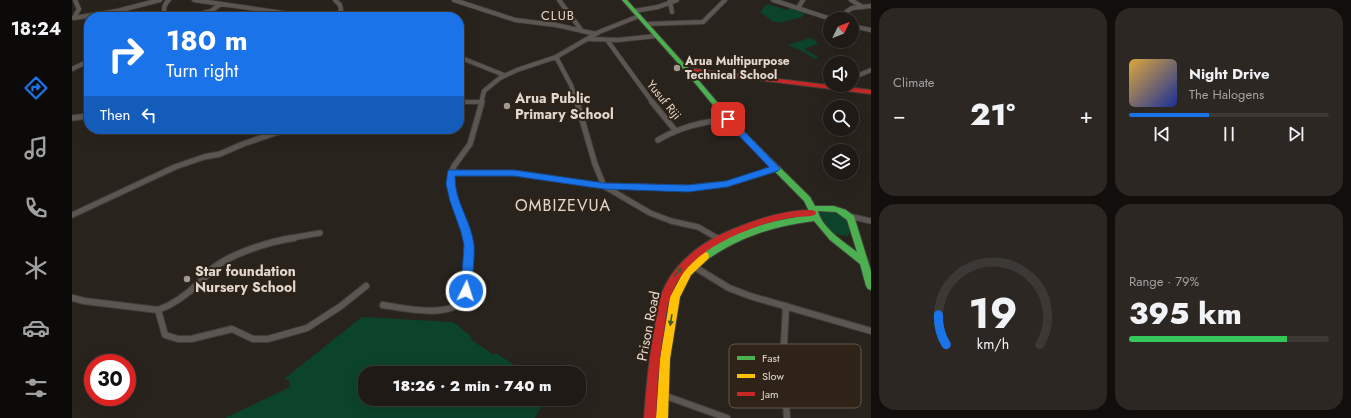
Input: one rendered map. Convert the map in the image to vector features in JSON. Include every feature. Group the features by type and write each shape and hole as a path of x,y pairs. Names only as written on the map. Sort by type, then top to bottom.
{"street":[{"path":"75,0 79,9 74,18 84,16"},
{"path":"111,12 160,0"},
{"path":"165,12 164,4 169,0"},
{"path":"194,0 268,12"},
{"path":"335,0 340,5 340,12"},
{"path":"454,0 515,20 556,25 596,34"},
{"path":"559,0 582,31"},
{"path":"624,0 687,70 728,119 775,169 807,199 836,239 861,261"},
{"path":"383,305 442,311 452,309 462,301 467,284 469,245 466,232 454,201 450,184 451,172 469,145 476,126 484,91 492,82 504,75 556,57 586,39 627,20 636,14 670,1 677,0"},
{"path":"646,24 702,22 724,0"},
{"path":"773,0 823,16"},
{"path":"798,8 803,0"},
{"path":"851,0 862,6"},
{"path":"237,6 244,1"},
{"path":"670,1 672,12"},
{"path":"203,12 211,10 221,4"},
{"path":"844,12 847,9 871,6"},
{"path":"859,27 871,30"},
{"path":"586,39 631,39 656,36"},
{"name":"Yusuf Riji","path":"607,40 624,62 642,90 675,130 701,122 728,119"},
{"path":"556,57 571,86 595,164 604,186 650,213 671,221 698,227 723,241"},
{"path":"464,58 504,75"},
{"path":"72,69 84,63"},
{"path":"687,70 823,85"},
{"path":"859,75 871,70"},
{"path":"859,90 871,92"},
{"path":"464,102 482,102"},
{"path":"72,118 84,117"},
{"path":"658,140 675,130"},
{"path":"72,216 175,167 204,157 220,154 239,145 272,134"},
{"path":"451,172 514,173 604,186 688,188 727,184 775,169"},
{"name":"Prison Road","path":"650,418 653,366 668,288 684,264 705,247 815,212 838,212 849,216"},
{"path":"849,216 871,221"},
{"path":"849,216 854,226 861,261 871,286"},
{"path":"72,298 158,310 181,299 203,280 210,270 226,259 278,240 304,237 320,233"},
{"path":"836,239 850,240 856,238"},
{"name":"Prison Road","path":"662,418 664,369 677,291 683,279 693,266 723,241"},
{"path":"693,266 729,288 750,296 871,331"},
{"path":"158,310 165,335 178,340 191,339 232,329 242,332 253,340 268,339 307,328 341,306 366,286"},
{"path":"784,344 786,306"},
{"path":"651,391 727,418"},
{"path":"786,408 787,418"}],"green space":[{"path":"767,4 787,10 791,7 807,12 800,18 782,23 772,21 760,12"},
{"path":"810,38 818,44 804,49 818,57 815,59 788,45"},
{"path":"815,210 834,211 842,215 848,224 850,232 848,236 836,234 831,231"},
{"path":"362,317 453,322 472,337 470,339 494,355 496,353 516,366 358,366 358,406 542,406 535,418 225,418 290,387 289,380 284,379"}],"traffic: fast":[{"path":"624,0 687,70 733,125 807,199 813,209"},
{"path":"861,261 826,230 815,216 813,209 834,209 843,212 851,218 871,286"},
{"path":"705,256 730,240 744,234 771,225 815,218"}],"traffic: slow":[{"path":"662,418 665,359 675,297 688,272 705,256"}],"traffic: jam":[{"path":"687,70 871,92"},
{"path":"650,418 654,367 663,305 672,282 679,271 699,252 722,237 779,217 812,213"}],"place":[{"name":"Arua Multipurpose Technical School","path":"677,68"},
{"name":"Arua Public Primary School","path":"507,106"},
{"name":"Star foundation Nursery School","path":"187,279"}],"district":[{"name":"CLUB","path":"558,15"},
{"name":"OMBIZEVUA","path":"563,205"}],"route":[{"path":"466,291 469,245 466,232 454,201 450,184 451,172 514,173 604,186 613,185 688,188 727,184 775,169 728,119"}]}
